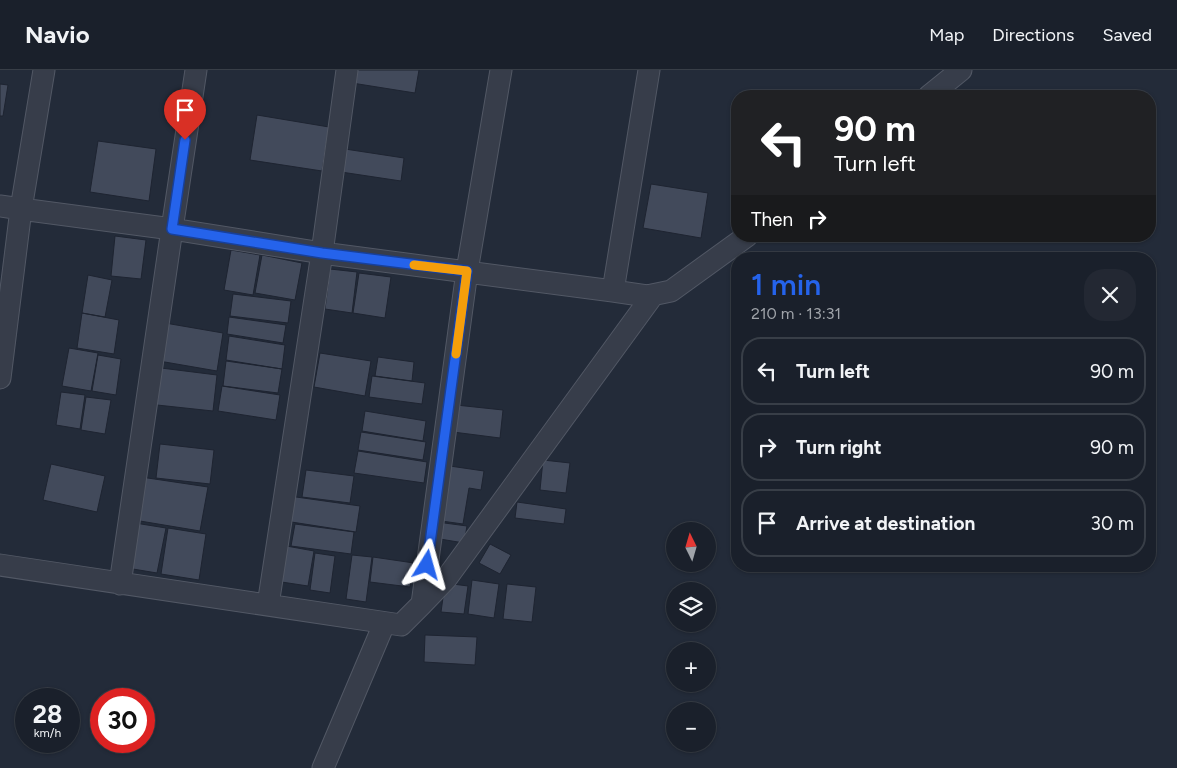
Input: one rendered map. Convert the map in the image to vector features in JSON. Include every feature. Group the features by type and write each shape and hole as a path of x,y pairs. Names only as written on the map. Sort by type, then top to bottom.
{"street":[{"path":"0,378 10,208 44,70"},
{"path":"120,584 196,70"},
{"path":"268,605 322,253 347,70"},
{"path":"422,604 467,271 500,70"},
{"path":"614,291 649,70"},
{"path":"936,90 961,70"},
{"path":"10,208 172,229 322,253 647,296 671,291 739,242"},
{"path":"0,565 384,624 401,625 446,579 653,295"},
{"path":"323,768 384,624"}],"building":[{"path":"354,70 419,70 415,93 352,83"},
{"path":"0,84 8,85 3,116 0,116"},
{"path":"257,115 329,127 322,171 250,160"},
{"path":"98,141 156,149 149,201 90,192"},
{"path":"345,149 404,158 401,181 341,172"},
{"path":"651,184 708,193 701,238 643,228"},
{"path":"115,236 146,240 141,279 111,276"},
{"path":"231,250 260,255 253,295 224,290"},
{"path":"262,255 302,263 295,300 255,293"},
{"path":"330,269 357,272 352,313 325,309"},
{"path":"359,273 391,277 385,318 353,313"},
{"path":"88,275 112,280 105,317 82,313"},
{"path":"233,294 291,301 288,323 230,316"},
{"path":"82,313 119,320 114,354 77,348"},
{"path":"229,317 286,325 283,343 227,334"},
{"path":"165,323 223,333 217,371 159,361"},
{"path":"229,336 285,345 282,369 226,360"},
{"path":"69,348 98,353 91,391 62,386"},
{"path":"320,353 371,361 365,396 314,387"},
{"path":"98,355 121,359 116,395 92,391"},
{"path":"378,357 414,362 412,381 375,376"},
{"path":"226,361 282,369 278,393 223,386"},
{"path":"161,368 217,375 213,411 157,405"},
{"path":"372,376 425,383 422,404 369,397"},
{"path":"222,386 280,395 276,420 218,411"},
{"path":"61,392 85,395 80,429 56,425"},
{"path":"86,397 111,400 105,434 81,430"},
{"path":"456,405 503,410 500,438 453,432"},
{"path":"365,411 426,421 423,441 362,431"},
{"path":"361,432 426,442 423,460 358,450"},
{"path":"160,444 214,450 210,484 156,478"},
{"path":"358,451 427,462 424,483 354,473"},
{"path":"543,460 570,463 566,493 540,490"},
{"path":"51,464 105,476 97,512 43,500"},
{"path":"443,465 484,471 481,490 469,488 463,524 434,520"},
{"path":"306,470 354,476 350,503 302,497"},
{"path":"141,477 208,487 200,531 134,520"},
{"path":"289,496 360,506 356,532 285,521"},
{"path":"517,502 566,509 564,524 515,518"},
{"path":"437,522 467,526 464,543 434,538"},
{"path":"135,523 166,528 157,573 127,568"},
{"path":"295,524 354,532 351,554 291,546"},
{"path":"168,528 206,534 199,580 161,574"},
{"path":"490,544 511,555 500,574 479,563"},
{"path":"281,545 314,551 308,586 275,581"},
{"path":"315,553 335,556 330,593 310,590"},
{"path":"352,555 372,557 366,602 346,599"},
{"path":"373,557 414,563 410,587 370,582"},
{"path":"472,580 499,584 494,618 468,614"},
{"path":"445,583 468,586 464,614 441,612"},
{"path":"507,584 536,587 532,622 503,619"},
{"path":"425,635 477,637 475,665 424,662"}],"slow traffic":[{"path":"414,265 467,271 456,354"}],"route":[{"path":"185,140 172,229 322,253 467,271 427,565"}]}
